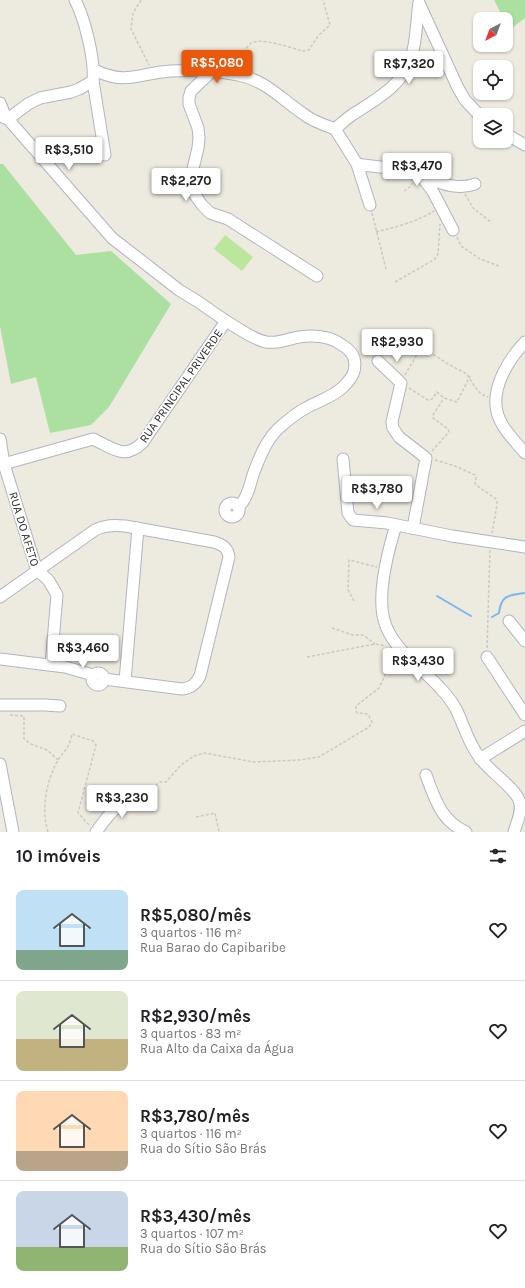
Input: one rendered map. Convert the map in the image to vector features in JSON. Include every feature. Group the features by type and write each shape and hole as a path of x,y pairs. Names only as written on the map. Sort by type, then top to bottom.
{"street":[{"path":"74,0 78,5 86,32 94,70 93,81 105,154"},
{"path":"336,129 351,116 380,97 404,74 410,60 418,1"},
{"path":"418,1 458,88 465,100 473,109"},
{"path":"94,70 114,77 128,78 170,71 237,74 252,78 265,84 312,120 336,129 357,164 370,205"},
{"path":"211,72 191,91 189,98 189,104 198,128 199,138 190,181 192,189 202,205 210,213 228,219 317,276"},
{"path":"0,102 5,117 40,98 79,89 93,81"},
{"name":"RUA PRINCIPAL PRIVERDE","path":"2,464 93,439 121,452 130,452 136,449 143,442 226,321 179,290 112,238 5,117"},
{"path":"513,138 525,145"},
{"path":"357,164 405,171 459,187 468,187 475,184"},
{"path":"421,176 432,190 437,209 453,230"},
{"path":"226,321 250,336 265,342 275,343 300,337 316,336 328,338 348,348 353,356 355,367 352,377 342,388 331,396 290,417 278,429 268,441 254,471 244,501 238,507"},
{"path":"525,342 508,364 498,387 495,401 497,413 503,425 525,453"},
{"path":"378,361 401,383 392,422 393,428 399,437 426,458 413,528"},
{"name":"RUA DO AFETO","path":"0,440 2,464 37,571"},
{"path":"343,459 348,513 350,518 356,521 378,522 525,547"},
{"path":"0,597 95,530 103,526 113,525 138,528 214,542 224,546 228,553 227,564 200,676 197,682 188,688 182,689 104,679 102,684 96,685 92,681 93,675 76,670 51,665 0,659"},
{"path":"396,525 388,551 382,608 388,632 398,648 440,688 456,708 467,737 480,759 491,771 520,792 521,808 514,832"},
{"path":"124,681 138,528"},
{"path":"37,571 49,581 57,595 51,665"},
{"path":"509,621 525,641"},
{"path":"487,657 525,715"},
{"path":"0,705 60,706"},
{"path":"480,759 525,731"},
{"path":"0,764 13,832"},
{"path":"426,774 435,799 443,814 453,826 466,832"},
{"path":"96,832 106,818 117,807 127,801 142,797"}],"path":[{"path":"141,0 133,13 131,29 154,74"},
{"path":"237,74 245,51 250,43 254,41 277,44 302,51 309,50 318,36 330,25 323,0"},
{"path":"459,187 465,192 473,208 492,223"},
{"path":"370,205 386,269"},
{"path":"376,232 418,220 437,209"},
{"path":"436,217 437,209"},
{"path":"395,282 435,259 438,254 440,223"},
{"path":"453,230 461,246 480,259 499,266"},
{"path":"470,376 457,402 444,398 436,392 432,399 428,400 401,383 422,348 470,376 475,388 481,394 495,401"},
{"path":"444,398 433,415 433,418 448,429 449,432 426,458 455,466 475,475 476,485 496,499 497,505 490,542 487,657"},
{"path":"354,601 348,590 349,560 385,569"},
{"path":"332,628 353,636 363,635 375,644"},
{"path":"142,797 160,782 166,782 181,765 194,756 204,753 254,762 292,761 319,757 369,727 372,722 368,714 358,713 356,706 379,688 398,648 375,644 307,657"},
{"path":"0,714 24,716 24,739 31,744 47,750 58,760"},
{"path":"48,832 45,822 45,800 49,778 58,760 68,747 72,734 93,741 96,745 78,813 96,832"},
{"path":"196,817 215,813 219,832"}],"green space":[{"path":"494,0 525,0 525,18 513,27 513,12 500,12"},
{"path":"0,164 3,164 76,255 111,251 171,304 109,407 91,425 50,433 36,377 11,384 0,326"},
{"path":"225,235 253,257 242,271 214,249"}],"waterway":[{"path":"492,617 499,613 504,599 510,595 525,593"},
{"path":"437,596 471,616"}]}
